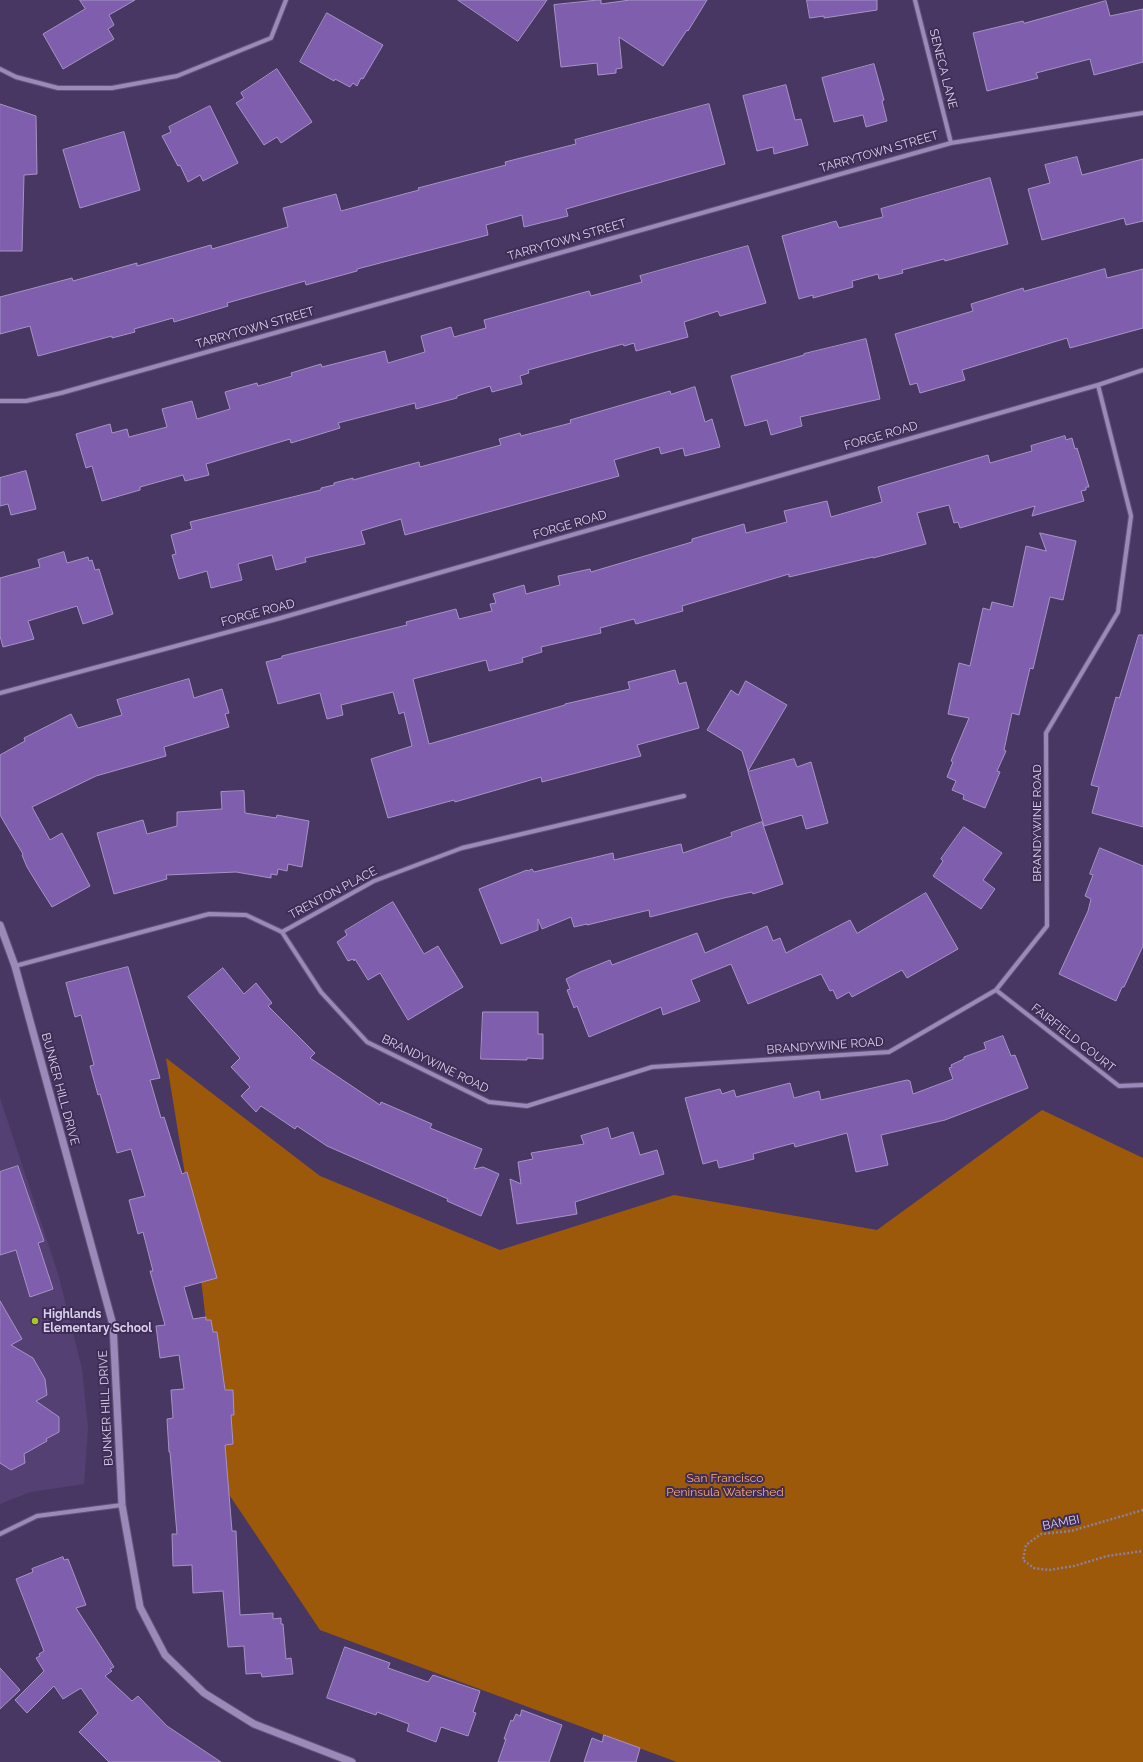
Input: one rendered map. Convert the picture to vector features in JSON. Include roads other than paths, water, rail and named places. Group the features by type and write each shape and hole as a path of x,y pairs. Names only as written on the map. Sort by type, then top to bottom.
{"street":[{"path":"0,69 16,77 58,88 112,88 177,76 271,38 286,0"},
{"name":"SENECA LANE","path":"915,0 951,143"},
{"name":"TARRYTOWN STREET","path":"0,401 26,401 61,393 951,143 1143,113"},
{"name":"FORGE ROAD","path":"0,693 277,619 1098,385 1143,370"},
{"name":"BRANDYWINE ROAD","path":"282,932 321,992 367,1042 489,1102 527,1106 652,1067 889,1052 996,990 1047,926 1046,733 1118,612 1132,516 1098,385"},
{"name":"TRENTON PLACE","path":"15,966 209,914 246,915 282,932 374,880 462,848 684,796"},
{"name":"BUNKER HILL DRIVE","path":"0,925 15,966 113,1325 122,1505 140,1607 165,1655 204,1693 254,1724 352,1762"},
{"name":"FAIRFIELD COURT","path":"996,990 1119,1086 1143,1085"},
{"path":"0,1534 37,1516 122,1505"}],"place":[{"name":"Highlands Elementary School","path":"35,1321"}],"park label":[{"name":"San Francisco Peninsula Watershed","path":"725,1485"}]}
